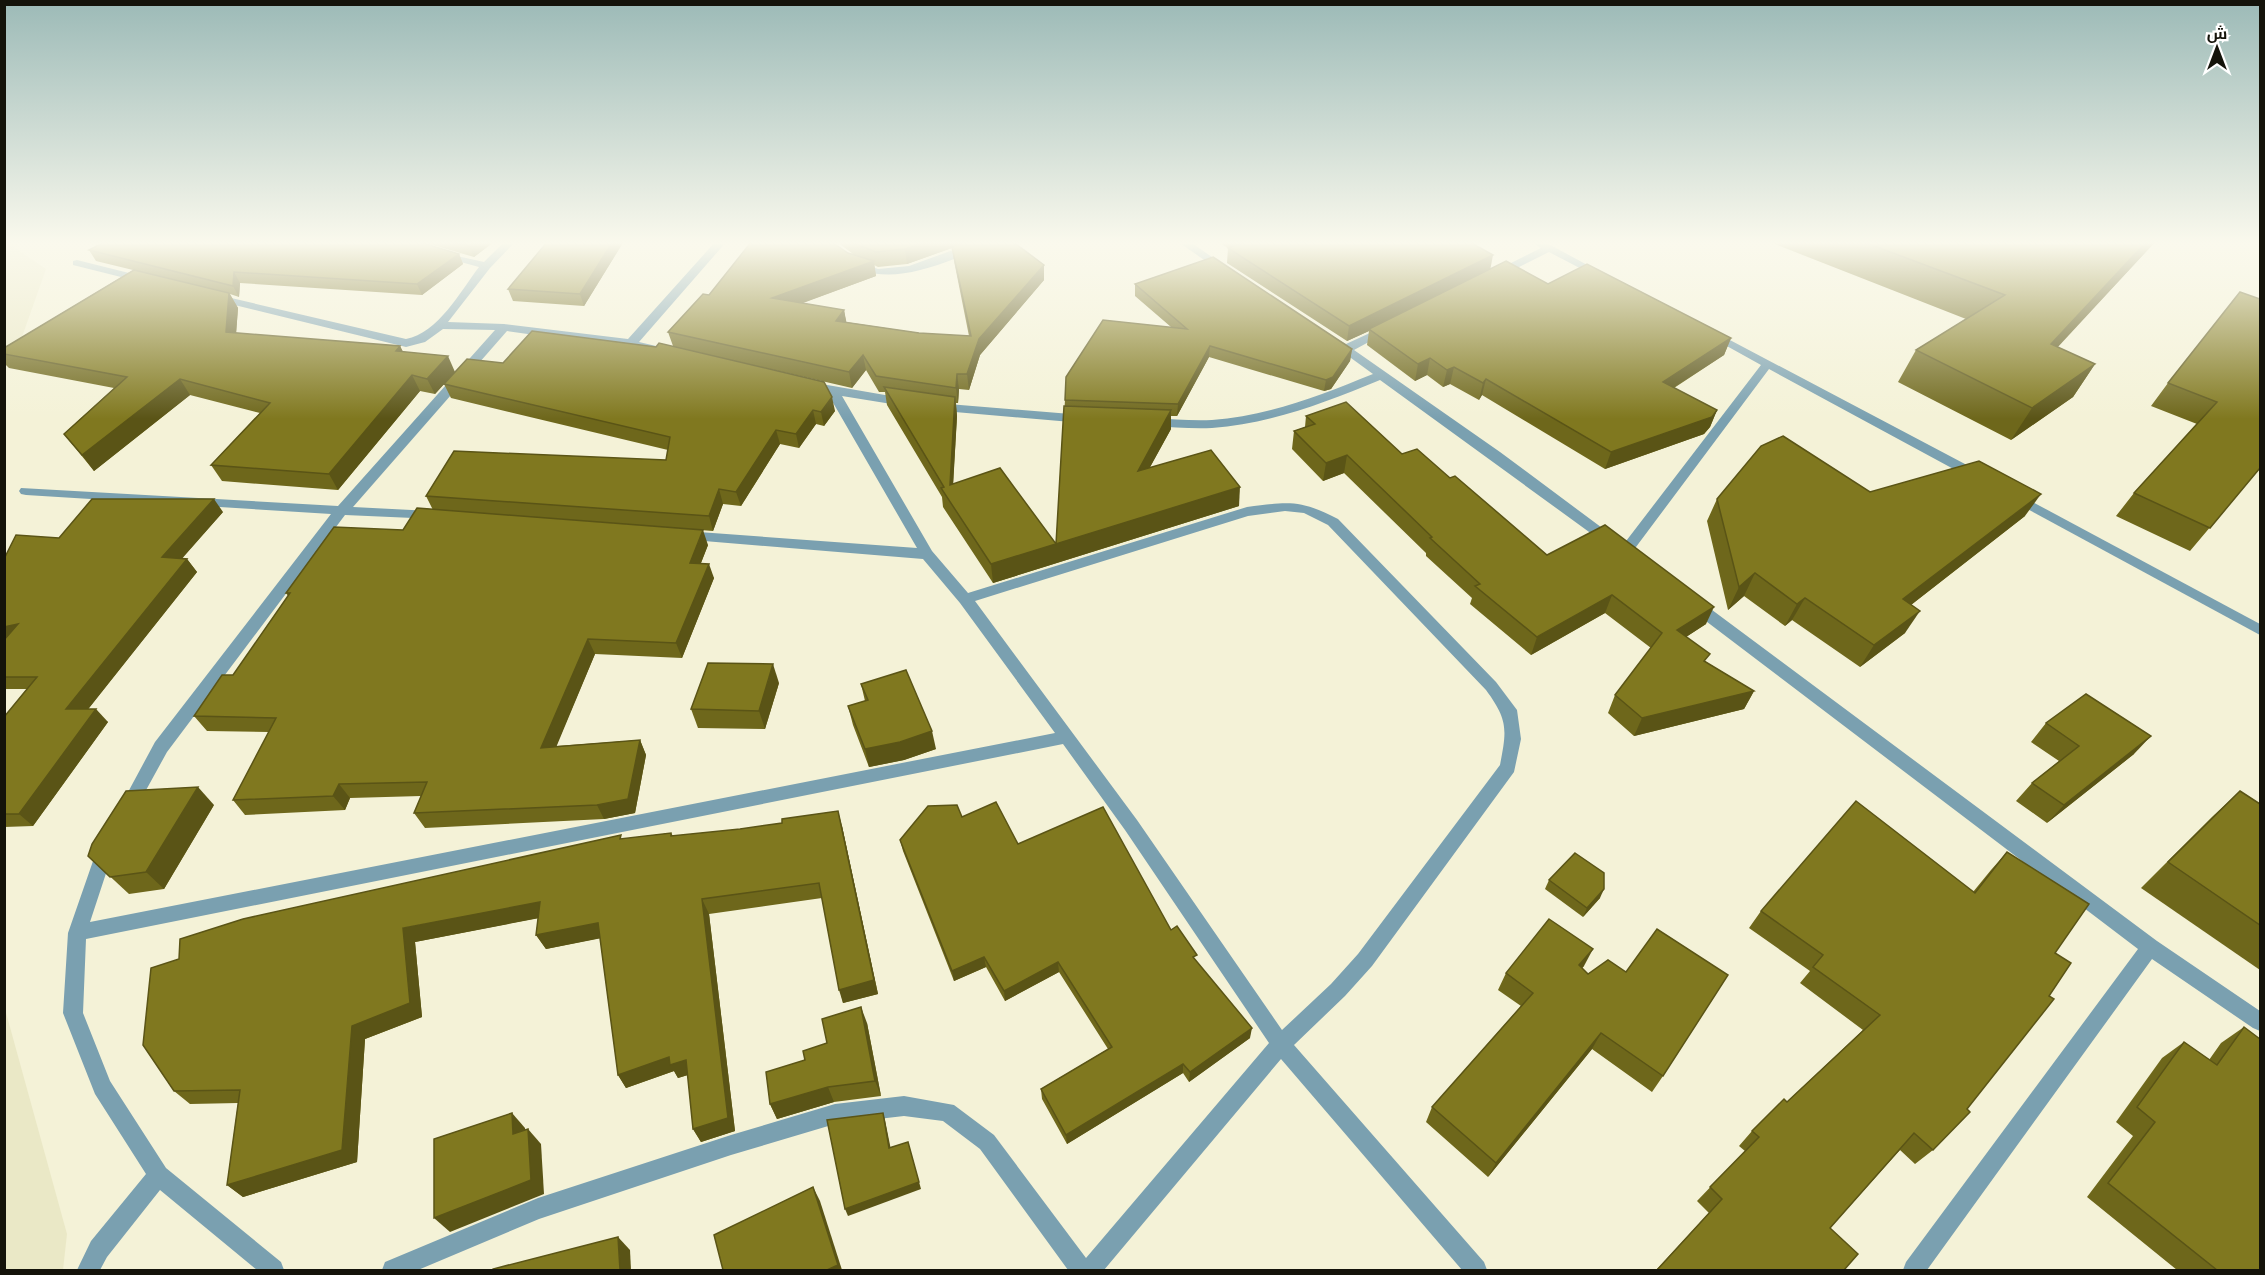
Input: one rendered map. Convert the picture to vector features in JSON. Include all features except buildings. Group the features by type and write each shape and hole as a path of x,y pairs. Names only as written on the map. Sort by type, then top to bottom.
{"street":[{"path":"229,300 406,344 421,340 440,325 459,300"},
{"path":"631,344 669,300"},
{"path":"1346,349 1399,322"},
{"path":"440,325 504,327 631,344 665,351"},
{"path":"1695,325 2260,630"},
{"path":"273,1270 159,1175 102,1087 73,1013 77,933 103,852 160,747 342,510 504,327"},
{"path":"1326,336 1495,455 1630,556 1768,363"},
{"path":"1144,422 1213,424 1246,420 1325,398 1381,375"},
{"path":"799,383 833,391 954,410 1100,420"},
{"path":"833,391 927,554 965,599 1067,737 1191,910 1281,1044 1476,1270"},
{"path":"26,491 449,518"},
{"path":"965,599 1247,512 1286,507 1307,509 1333,522 1491,686 1509,710 1513,739 1508,766 1365,960 1338,990 1281,1044 1090,1270"},
{"path":"676,535 927,554"},
{"path":"1682,596 2150,947 2260,1022"},
{"path":"77,933 1067,737"},
{"path":"1914,1270 2150,947"},
{"path":"393,1270 538,1209 731,1145 835,1114 904,1106 947,1112 987,1142 1081,1270"},
{"path":"88,1270 106,1241 159,1175"}],"shaded area":[{"path":"5,300 35,300 17,351 5,359"},
{"path":"5,1009 67,1234 63,1270 5,1270"}]}
